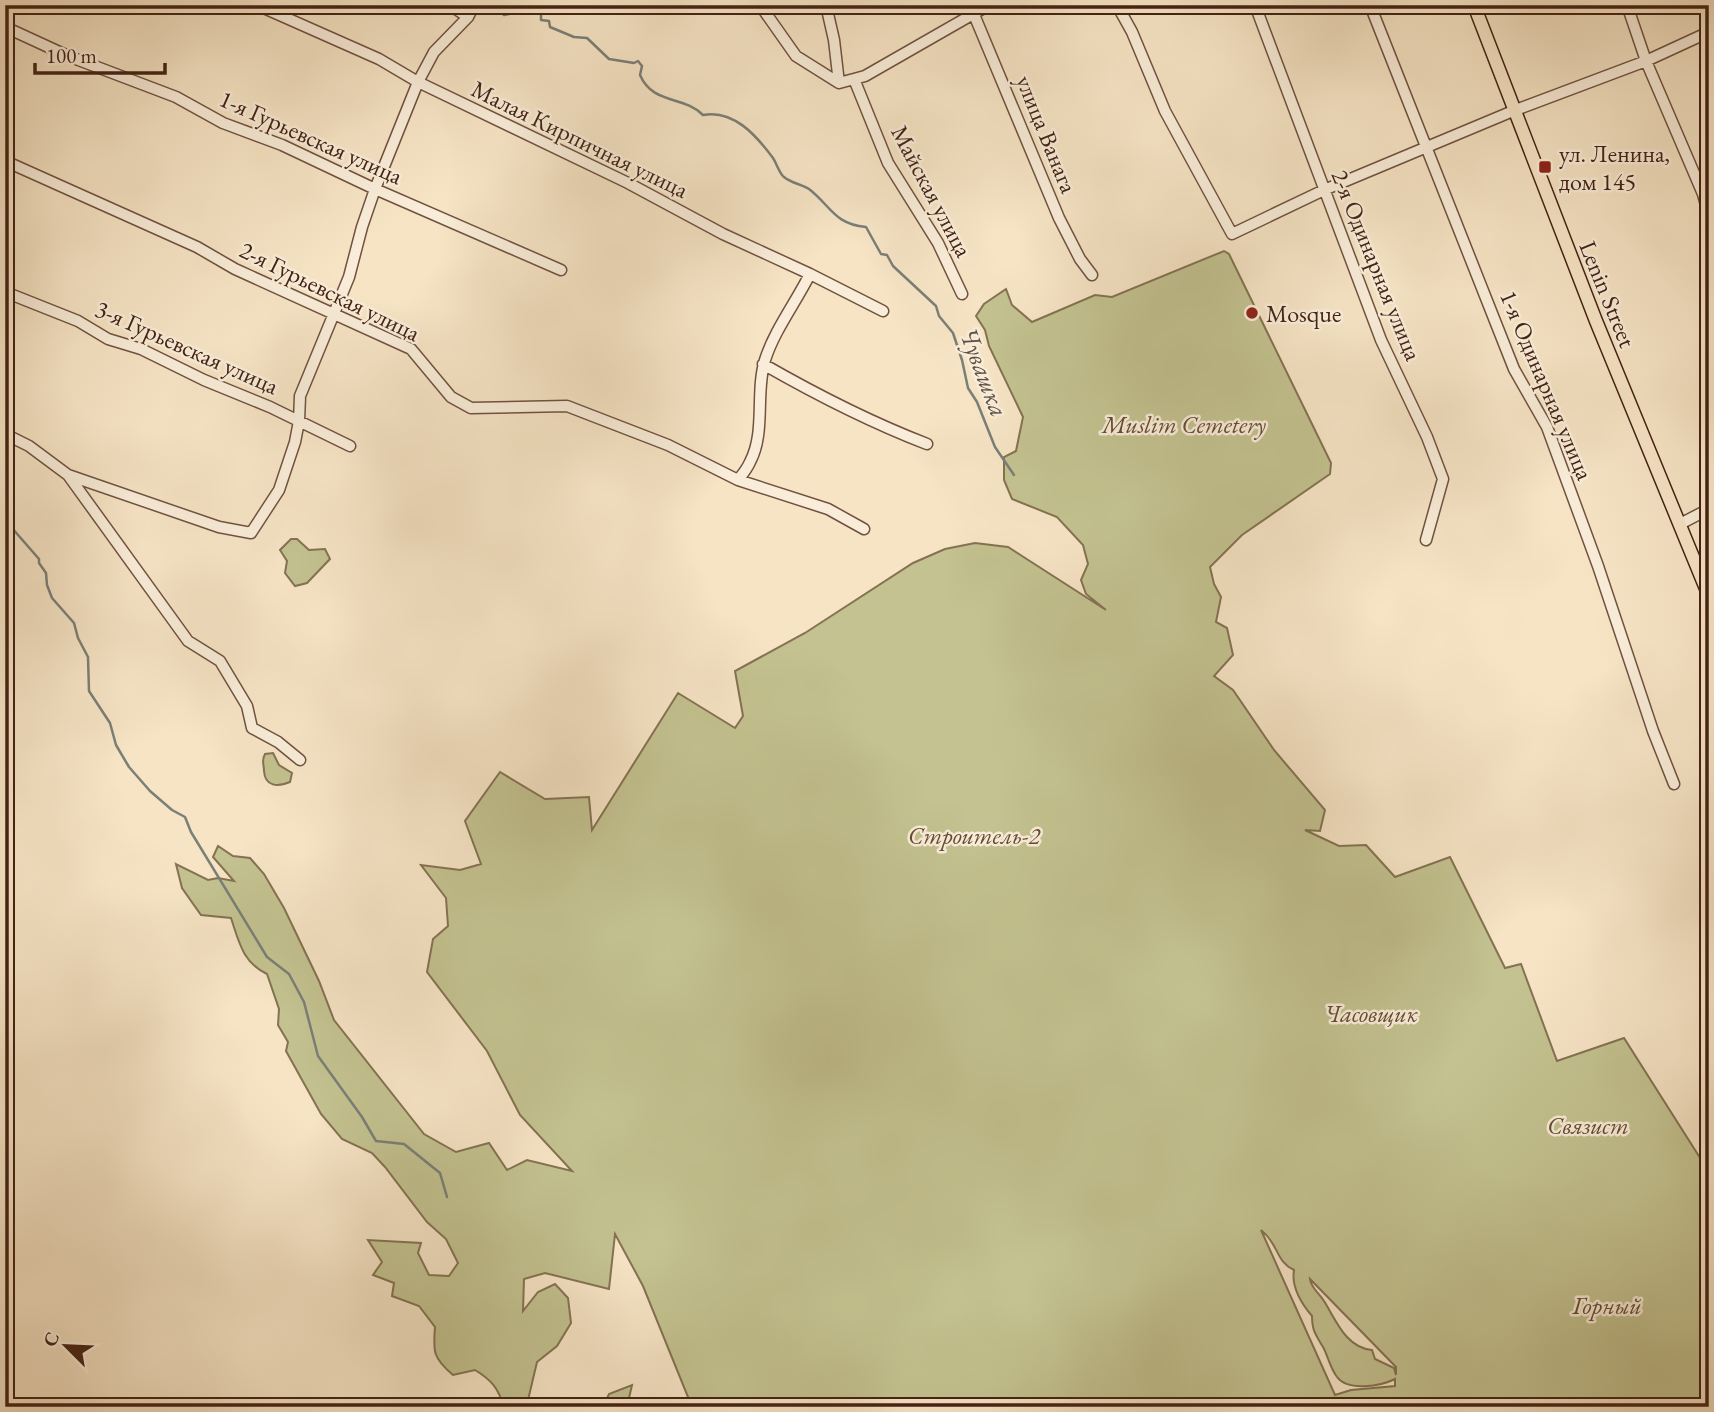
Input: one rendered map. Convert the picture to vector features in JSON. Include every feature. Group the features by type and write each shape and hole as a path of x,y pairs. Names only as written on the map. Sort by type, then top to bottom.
{"main road":[{"name":"Lenin Street","path":"1474,5 1596,321 1709,596"}],"street":[{"name":"Малая Кирпичная улица","path":"257,5 379,59 418,82 628,183 723,234 883,311"},
{"path":"450,5 468,17"},
{"path":"68,475 219,527 251,533 279,490 299,421 300,396 349,277 375,189 418,82 434,52 468,17 474,5"},
{"path":"760,5 796,56 839,83 865,76 972,10 989,5"},
{"path":"826,5 834,40 839,83"},
{"path":"1117,5 1132,32 1165,110 1232,234 1324,190 1428,149 1513,111 1646,61 1709,33"},
{"name":"2-я Одинарная улица","path":"1255,5 1381,340 1427,437 1443,479 1426,540"},
{"name":"1-я Одинарная улица","path":"1370,5 1514,369 1547,427 1674,785"},
{"path":"1628,5 1646,61 1703,194 1709,216"},
{"name":"улица Ванага","path":"972,10 1059,218 1080,259 1092,275"},
{"name":"1-я Гурьевская улица","path":"5,27 68,56 176,97 223,123 282,145 375,189 561,270"},
{"name":"Майская улица","path":"854,79 888,163 937,243 962,294"},
{"name":"2-я Гурьевская улица","path":"5,161 197,247 235,269 411,349 451,397 471,408 567,406 668,445 738,480 828,509 864,529"},
{"path":"738,480 752,461 757,436 763,364 771,341 795,305 810,274"},
{"name":"3-я Гурьевская улица","path":"5,292 78,321 108,339 141,349 204,380 271,407 350,446"},
{"path":"763,364 871,422 927,444"},
{"path":"5,435 29,446 68,475 188,641 220,661 247,706 252,728 278,742 300,760"},
{"path":"1680,524 1709,509"}],"green space":[{"path":"1224,251 1229,254 1331,463 1330,474 1242,535 1210,567 1221,597 1216,622 1227,628 1233,655 1214,676 1233,690 1274,750 1325,810 1320,831 1305,830 1339,846 1366,845 1395,877 1450,857 1505,968 1521,964 1557,1061 1624,1038 1709,1172 1709,1407 692,1407 643,1286 615,1234 609,1289 545,1273 524,1279 523,1311 538,1292 555,1284 568,1298 571,1323 557,1346 537,1362 528,1400 532,1407 503,1407 497,1390 480,1373 475,1370 453,1375 446,1369 436,1354 435,1327 419,1306 392,1296 394,1283 373,1275 382,1262 368,1240 421,1243 418,1253 429,1275 449,1276 458,1263 446,1239 427,1222 385,1167 372,1153 342,1139 321,1114 286,1051 288,1042 278,1025 279,1009 267,974 247,958 231,918 201,915 182,888 176,864 208,880 218,878 234,881 213,857 218,846 233,856 250,858 264,874 284,908 319,981 334,1020 424,1134 456,1152 489,1143 507,1170 527,1160 572,1171 520,1115 487,1051 427,972 433,939 448,926 446,898 421,865 460,870 481,864 465,821 500,772 545,799 589,797 592,830 678,693 735,728 743,716 735,671 805,633 913,563 945,549 975,543 1008,547 1106,610 1086,594 1081,580 1088,564 1083,545 1057,517 1012,499 1004,480 1004,457 1016,451 1023,417 989,346 985,330 976,316 984,304 1006,289 1012,305 1032,322 1095,295 1112,297","holes":["1261,1230 1267,1235 1283,1262 1294,1270 1294,1283 1298,1294 1312,1316 1315,1333 1337,1377 1342,1382 1356,1386 1382,1384 1395,1379 1395,1386 1351,1390 1335,1395","1310,1279 1396,1367 1396,1375 1394,1368 1375,1359 1372,1350 1349,1339"]},
{"path":"291,539 297,539 309,550 325,549 330,559 307,583 295,586 285,573 287,561 280,550"},
{"path":"273,753 279,765 292,773 290,782 277,785 267,780 263,758 265,754"},
{"path":"632,1385 627,1407 616,1407 617,1403 604,1404 609,1394"}],"waterway":[{"name":"Чувашка","path":"483,5 487,8 494,6 504,15 514,13 523,5"},
{"name":"Чувашка","path":"541,5 541,20 549,21 550,27 574,37 587,38 609,59 634,63 638,61 642,66 640,75 646,85 660,96 687,105 703,115 724,116 743,126 766,149 784,177 809,189 840,218 866,227 881,254 887,255 893,266 936,306 939,316 953,333 968,388 977,402 995,447 1014,475"},
{"path":"5,520 39,559 46,573 52,598 74,623 88,657 89,691 110,723 116,745 129,767 150,791 172,810 185,817 191,832 267,957 289,974 304,1002 318,1056 376,1141 404,1144 440,1173 447,1197"}],"place":[{"name":"ул. Ленина, дом 145","path":"1545,167"},
{"name":"Mosque","path":"1252,313"}],"park label":[{"name":"Muslim Cemetery","path":"1184,424"},
{"name":"Строитель-2","path":"974,835"},
{"name":"Часовщик","path":"1371,1013"},
{"name":"Связист","path":"1588,1125"},
{"name":"Горный","path":"1607,1305"}]}
